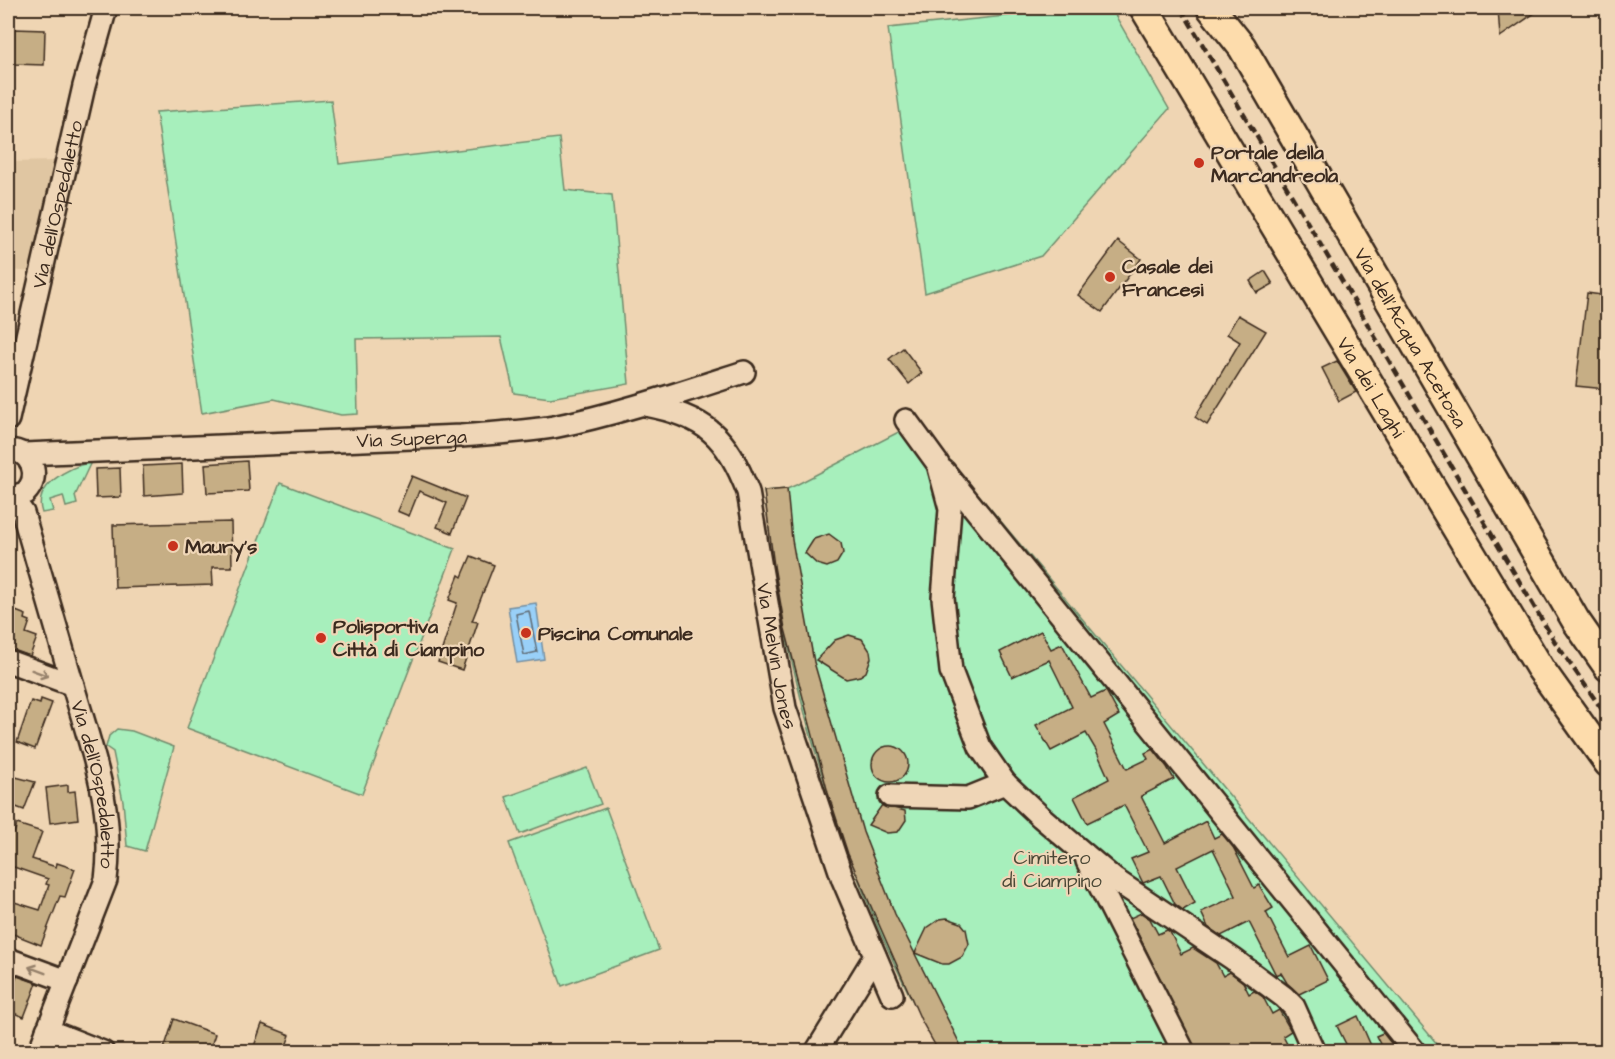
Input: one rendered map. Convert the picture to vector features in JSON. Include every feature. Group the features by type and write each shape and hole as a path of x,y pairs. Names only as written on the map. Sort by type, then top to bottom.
{"main road":[{"name":"Via dei Laghi","path":"1144,8 1540,668 1608,763"},
{"name":"Via dell'Acqua Acetosa","path":"1211,8 1242,47 1576,621 1608,667"}],"street":[{"name":"Via dell'Ospedaletto","path":"39,1052 106,880 110,850 109,825 99,774 21,496 33,465 16,452 10,410 84,86 106,8"},
{"name":"Via Superga","path":"16,452 71,453 461,436 552,427 642,404 744,372"},
{"name":"Via Melvin Jones","path":"642,404 684,414 705,425 720,437 738,467 748,492 785,708 843,880 892,995"},
{"path":"906,420 938,464 1415,1052"},
{"path":"21,496 71,453"},
{"path":"938,464 950,509 943,598 951,671 980,747 1005,783 1114,879 1233,959 1284,997 1294,1007 1314,1052"},
{"path":"8,661 73,685"},
{"path":"890,796 968,798 1005,783"},
{"path":"1082,852 1184,1052"},
{"path":"816,1052 875,956"},
{"path":"8,958 67,981"},
{"path":"47,1030 103,1052"}],"shaded area":[{"path":"58,161 35,272 8,270 8,162"}],"green space":[{"path":"1085,8 1111,8 1169,109 1041,256 925,293 888,28"},
{"path":"331,100 339,164 559,138 565,190 612,195 629,384 550,398 514,393 501,337 356,339 358,414 341,415 274,399 202,413 156,112"},
{"name":"Cimitero di Ciampino","path":"918,422 1443,1051 939,1051 888,951 866,899 828,793 785,630 764,491 787,489 796,485"},
{"path":"91,462 75,496 77,504 66,507 63,496 50,500 53,511 42,513 40,503 42,494 48,486 64,473"},
{"name":"Polisportiva Città di Ciampino","path":"280,483 455,549 362,794 187,728"},
{"path":"117,729 132,731 174,747 145,851 127,846 123,801 113,752 106,747 109,736"},
{"path":"587,768 601,804 520,834 506,797"},
{"path":"606,808 659,950 562,986 509,843"}],"water":[{"name":"Piscina Comunale","path":"536,603 544,659 517,663 508,607"}],"building":[{"path":"1498,8 1542,8 1500,37"},
{"path":"14,29 45,30 44,65 13,64"},
{"name":"Casale dei Francesi","path":"1118,241 1141,259 1102,312 1078,295"},
{"path":"1265,271 1273,284 1257,293 1250,281"},
{"path":"1587,293 1608,296 1606,389 1576,386"},
{"path":"1238,315 1266,331 1207,425 1195,417 1240,342 1227,334"},
{"path":"903,348 922,373 909,384 889,359"},
{"path":"1337,361 1356,392 1339,401 1322,368"},
{"path":"247,461 249,491 207,493 205,464"},
{"path":"182,464 183,493 144,496 143,466"},
{"path":"120,468 121,497 96,498 95,469"},
{"path":"412,476 466,498 452,533 437,527 447,503 419,491 409,516 397,511"},
{"path":"787,489 792,540 814,662 863,832 895,914 964,1052 939,1052 921,1020 848,854 828,793 785,629 774,566 764,491"},
{"name":"Maury's","path":"231,522 232,567 212,567 213,585 115,588 113,525"},
{"path":"829,534 841,543 843,553 837,563 827,567 817,564 805,553 814,539"},
{"path":"471,556 494,565 472,621 478,622 462,670 438,662 457,603 449,600 459,575 462,577"},
{"path":"8,608 26,615 25,619 30,621 26,633 37,637 30,656 8,649"},
{"path":"1041,631 1051,649 1062,644 1091,698 1106,691 1119,715 1104,724 1127,769 1148,759 1145,753 1153,749 1167,767 1174,779 1141,796 1165,843 1206,821 1214,838 1222,834 1233,847 1254,888 1259,885 1273,908 1266,912 1289,957 1311,946 1328,980 1299,994 1287,983 1281,973 1276,975 1249,922 1221,936 1208,927 1201,912 1236,896 1213,849 1177,867 1195,903 1183,910 1175,904 1161,876 1143,883 1131,859 1148,852 1124,805 1087,823 1074,797 1109,779 1096,750 1086,733 1051,751 1036,725 1072,707 1049,660 1012,677 1000,652"},
{"path":"849,635 862,639 870,651 871,658 866,672 846,679 816,660 835,640"},
{"path":"41,699 52,703 35,749 17,742 31,701 40,704"},
{"path":"890,746 903,751 908,764 903,777 890,782 877,777 872,764 877,751"},
{"path":"8,775 35,782 24,810 8,804"},
{"path":"68,785 68,792 75,791 78,819 50,823 46,788"},
{"path":"882,805 905,811 906,820 898,832 887,833 868,825"},
{"path":"17,824 42,832 32,859 56,867 57,863 75,869 65,897 60,896 41,945 8,932 8,900 40,910 49,885 46,884 48,879 8,865 8,840 10,832 14,833"},
{"path":"1141,913 1150,919 1158,934 1167,930 1170,932 1181,954 1193,948 1216,963 1223,976 1230,972 1243,982 1249,994 1254,991 1263,997 1272,1014 1279,1010 1291,1031 1283,1036 1291,1052 1197,1052 1130,918"},
{"path":"947,918 961,923 966,929 969,944 962,957 949,964 942,964 915,953 927,928 940,919"},
{"path":"17,976 37,983 24,1017 8,1011 8,1001"},
{"path":"1358,1016 1372,1048 1366,1052 1350,1052 1337,1026"},
{"path":"174,1019 215,1034 209,1052 172,1052 164,1049"},
{"path":"262,1024 290,1035 284,1052 253,1049"},
{"path":"1383,1033 1398,1052 1384,1052 1376,1036"}],"railway":[{"path":"1181,8 1555,642 1608,718"}],"place":[{"name":"Portale della Marcandreola","path":"1199,163"},
{"name":"Casale dei Francesi","path":"1110,277"},
{"name":"Maury's","path":"173,546"},
{"name":"Piscina Comunale","path":"526,633"},
{"name":"Polisportiva Città di Ciampino","path":"321,638"}]}
